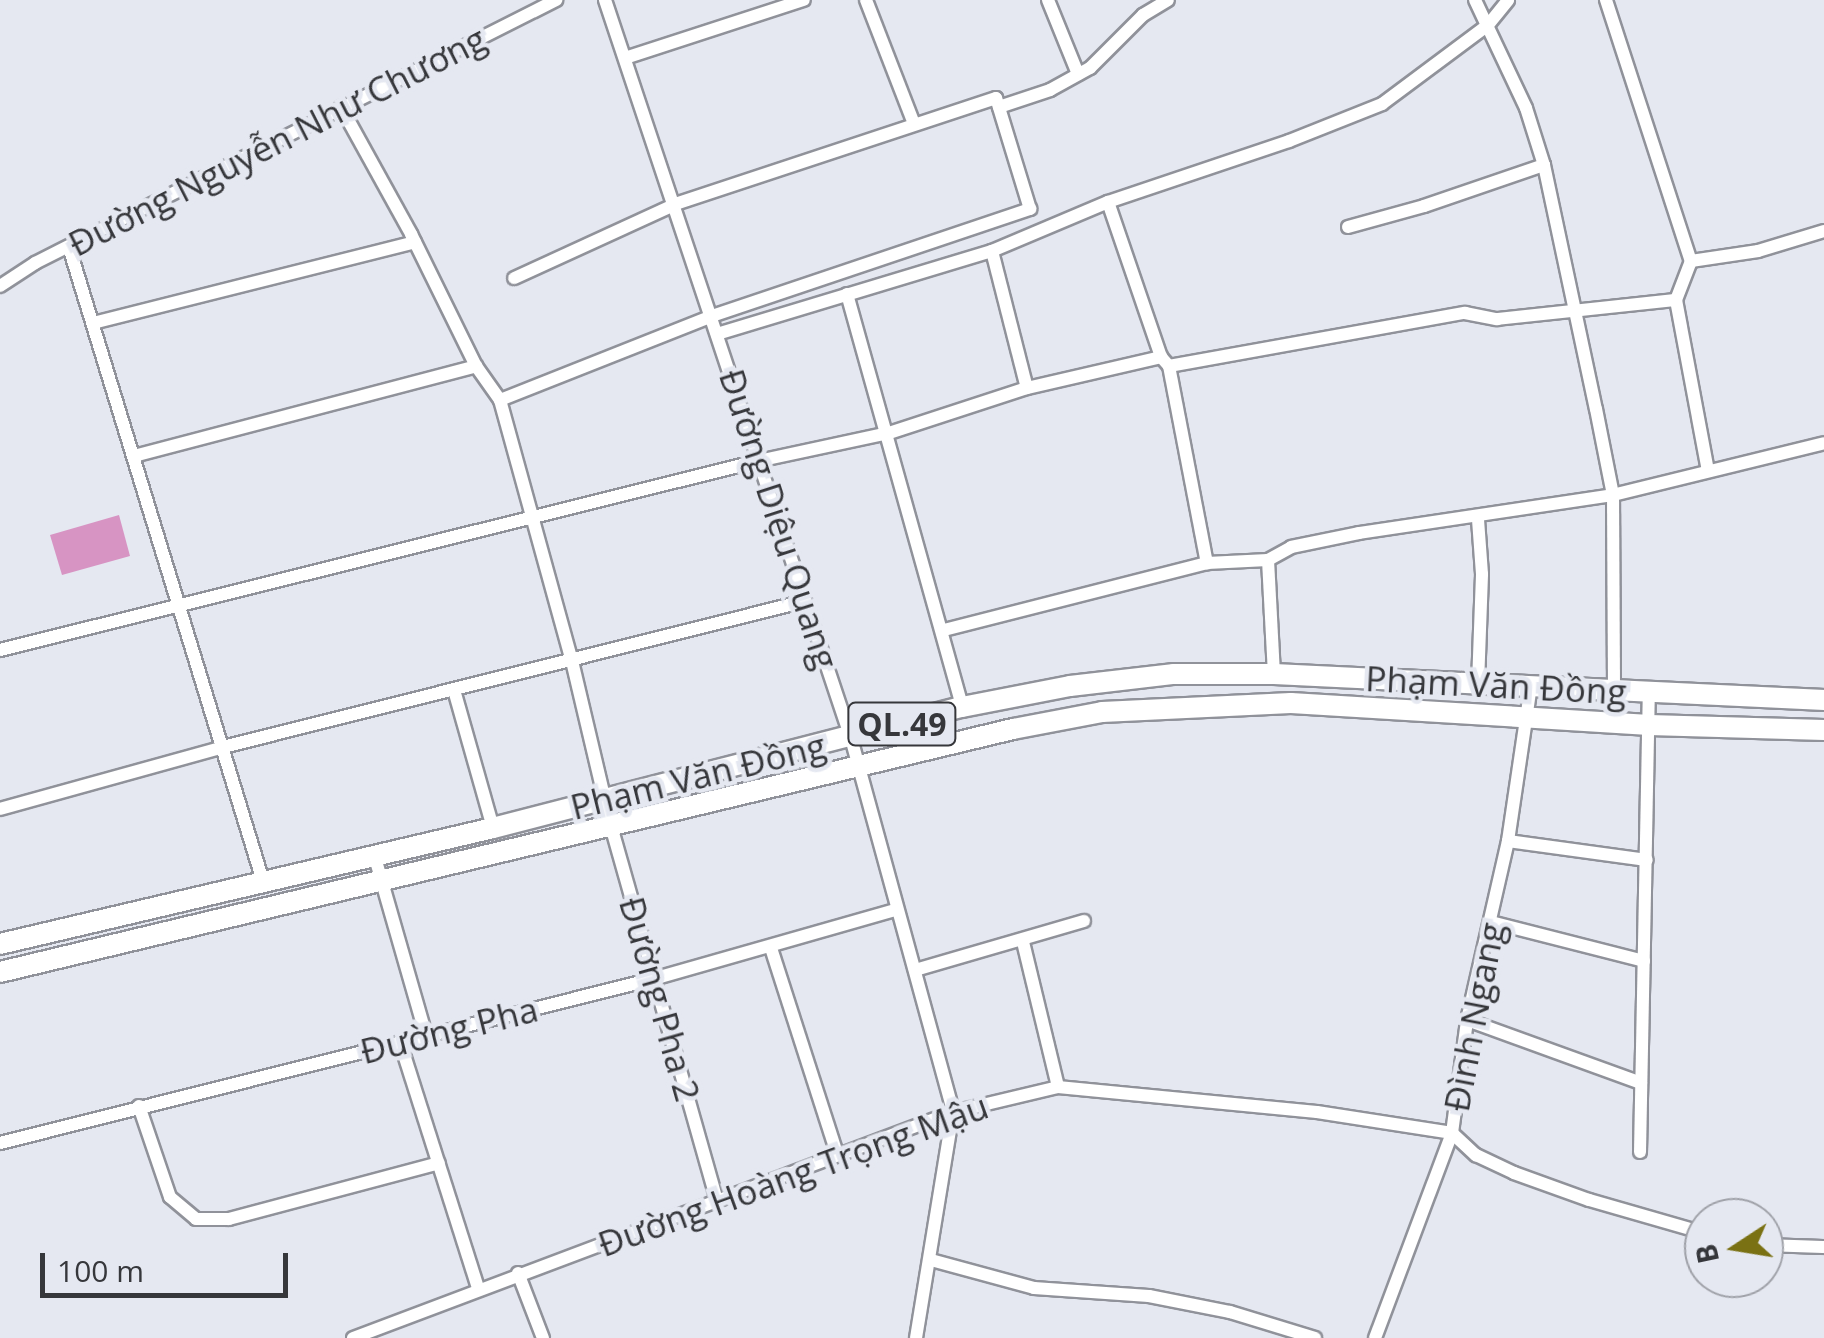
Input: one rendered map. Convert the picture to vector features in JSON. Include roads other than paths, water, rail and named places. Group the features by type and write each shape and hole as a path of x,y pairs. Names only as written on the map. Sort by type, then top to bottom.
{"main road":[{"name":"Phạm Văn Đồng","path":"0,944 493,828 962,708 1070,686 1174,674 1274,674 1824,700"},
{"name":"Phạm Văn Đồng","path":"0,972 1102,712 1291,703 1649,725 1824,730"}],"street":[{"name":"Đường Nguyễn Như Chương","path":"0,286 69,246 556,0"},
{"name":"Đường Diệu Quang","path":"605,0 852,738 953,1112 916,1338"},
{"path":"625,58 804,0"},
{"path":"866,0 914,124"},
{"path":"1048,0 1078,74"},
{"path":"998,107 1050,90 1078,74 1143,15 1168,0"},
{"path":"1475,0 1526,108 1544,164 1613,495 1614,690"},
{"path":"718,334 992,251 1108,202 1289,141 1382,104 1488,25 1508,0"},
{"path":"1609,1 1691,261 1676,300 1708,470"},
{"path":"340,107 415,242 476,366 500,400 712,316 1030,209 996,98 676,204 514,278"},
{"path":"1348,227 1544,164"},
{"path":"1108,202 1165,362 1207,564"},
{"path":"1691,261 1758,250 1824,231"},
{"path":"93,323 415,242"},
{"path":"69,246 263,881"},
{"path":"992,251 1027,388"},
{"path":"846,294 944,630 962,708"},
{"path":"0,650 758,461 889,434 1027,388 1466,313 1497,319 1676,300"},
{"path":"134,456 476,366"},
{"name":"Đường Pha 2","path":"500,400 572,661 652,979 716,1200"},
{"path":"944,630 1207,564 1268,560 1291,548 1359,533 1613,495 1824,443"},
{"path":"1478,518 1482,574 1478,684"},
{"path":"1268,560 1274,674"},
{"path":"0,809 223,747 805,600"},
{"name":"Đình Ngang","path":"1375,1338 1452,1133 1466,1020 1508,840 1531,685"},
{"path":"454,690 493,828"},
{"path":"1640,1152 1650,693"},
{"path":"1508,840 1646,860"},
{"path":"374,854 426,1035"},
{"name":"Đường Pha","path":"0,1144 652,979 896,910"},
{"path":"915,970 1084,922"},
{"path":"1491,922 1644,961"},
{"path":"1023,942 1058,1087"},
{"path":"770,948 837,1154"},
{"path":"1466,1020 1641,1083"},
{"path":"400,1042 478,1288"},
{"name":"Đường Hoàng Trọng Mậu","path":"354,1338 478,1288 953,1112 1058,1087 1317,1112 1452,1133 1476,1155 1514,1173 1588,1200 1684,1227"},
{"path":"139,1106 170,1197 196,1219 229,1219 438,1163"},
{"path":"1784,1245 1824,1247"},
{"path":"931,1260 1034,1288 1150,1296 1230,1312 1315,1338"},
{"path":"518,1273 543,1338"}]}
